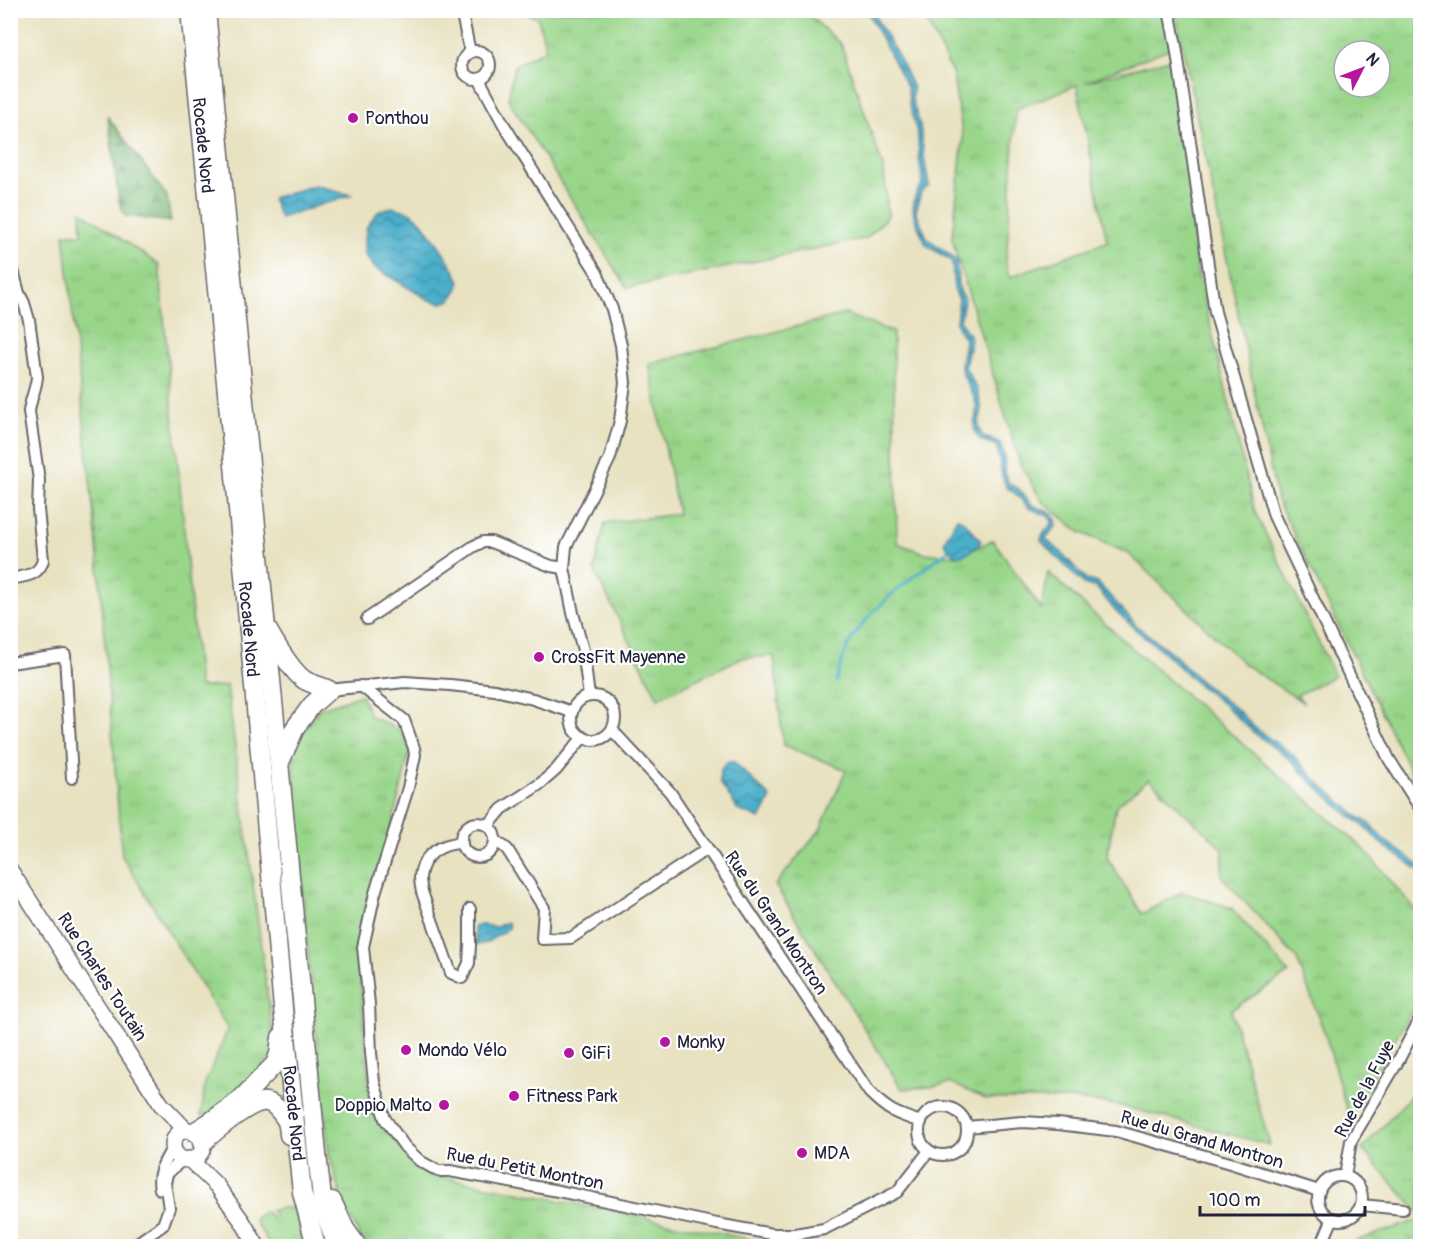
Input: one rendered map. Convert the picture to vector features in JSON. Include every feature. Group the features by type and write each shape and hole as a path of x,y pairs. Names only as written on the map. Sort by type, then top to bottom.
{"main road":[{"name":"Rocade Nord","path":"190,10 283,1008 302,1192 316,1246"},
{"name":"Rocade Nord","path":"206,10 317,1154 324,1208 337,1246"},
{"path":"265,624 278,648 304,680 329,690 312,705 295,728 279,762"},
{"path":"188,1140 239,1101 275,1064 279,1054 283,1008"},
{"path":"188,1140 215,1131 256,1103 266,1101 274,1105 288,1121 293,1163 302,1192"},
{"name":"Rocade Nord","path":"317,1154 330,1197 345,1229 357,1246"}],"street":[{"path":"461,10 470,52"},
{"path":"1169,10 1178,57 1215,312 1274,516 1389,759 1420,808"},
{"path":"478,51 488,59 489,71 483,78 470,79 462,69 462,61 470,52 478,51"},
{"path":"479,79 504,125 597,273 612,309 621,345 625,383 620,421 610,458 566,547 564,568 583,650 589,696"},
{"path":"10,259 29,320 37,377 28,412 39,480 38,509 43,560 37,571 30,575 10,579"},
{"path":"367,619 455,558 483,542 491,542 551,566 564,568"},
{"path":"10,663 65,655 72,778"},
{"path":"329,690 405,682 495,690 572,712"},
{"name":"Rue du Petit Montron","path":"361,686 404,720 415,755 408,788 375,893 363,947 374,1082 386,1119 405,1147 420,1161 438,1171 450,1171 558,1191 772,1234 795,1234 824,1229 897,1192 929,1151"},
{"path":"596,695 609,702 614,708 615,715 612,730 602,738 590,740 577,733 571,719 578,701 589,696 596,695"},
{"name":"Rue du Grand Montron","path":"612,730 670,792 869,1092 891,1111 921,1122"},
{"path":"488,826 502,810 556,770 584,737"},
{"path":"478,823 488,826 495,835 495,840 492,850 477,857 467,853 462,843 462,835 468,826 478,823"},
{"path":"495,840 507,849 544,908 542,939 571,938 707,849"},
{"path":"462,843 449,843 438,848 423,866 420,879 422,892 451,973 462,978 469,963 470,909"},
{"name":"Rue Charles Toutain","path":"10,870 161,1104 188,1140 257,1246"},
{"name":"Rue de la Fuye","path":"1345,1176 1352,1141 1420,1019"},
{"path":"938,1108 953,1109 964,1120 967,1127 965,1141 957,1151 950,1154 943,1155 929,1151 920,1138 921,1122 930,1111 938,1108"},
{"name":"Rue du Grand Montron","path":"967,1127 1022,1122 1116,1131 1319,1191"},
{"path":"132,1246 163,1225 169,1208 161,1191 159,1173 188,1140"},
{"name":"Rue Charles Toutain","path":"188,1140 176,1154 186,1159 217,1186"},
{"path":"167,1202 165,1184 167,1174 186,1159"},
{"path":"1345,1176 1357,1184 1362,1197 1358,1211 1353,1216 1340,1220 1327,1215 1319,1204 1319,1191 1326,1180 1345,1176"},
{"path":"1361,1205 1403,1209"},
{"path":"1321,1246 1333,1218"}],"green space":[{"path":"519,11 804,11 841,44 884,170 888,216 867,238 627,288 508,99 514,66 546,49 538,18"},
{"path":"921,11 1169,11 1176,46 1085,82 1177,57 1197,270 1255,512 1335,676 1297,695 1304,703 1245,665 1129,554 1080,532 1042,501 1020,464 952,239 963,137 952,72","holes":["1077,85 1107,242 1009,277 1006,264 1016,109"]},
{"path":"1175,11 1420,11 1420,791 1277,500"},
{"path":"108,117 167,196 171,222 125,216 119,201"},
{"path":"81,211 159,265 199,687 227,686 275,1052 229,1104 201,1116 205,1083 228,1029 122,856 97,545 64,234 82,234"},
{"path":"845,314 893,332 897,543 924,553 957,556 993,540 1042,610 1048,572 1132,648 1363,848 1416,911 1420,933 1420,996 1349,1119 1327,1040 1297,959 1222,877 1223,849 1149,779 1116,806 1107,857 1142,914 1182,892 1231,908 1289,973 1231,1010 1270,1145 1118,1105 1070,1099 985,1099 951,1083 902,1089 775,885 820,830 846,770 783,745 774,656 741,658 658,698 594,570 605,523 678,514 649,364"},
{"path":"361,695 370,716 403,732 410,751 393,821 361,927 358,959 370,1093 385,1128 415,1164 438,1176 756,1240 756,1246 370,1246 361,1238 344,1206 329,1154 308,958 293,762 295,742 319,709"},
{"path":"1420,1086 1420,1214 1362,1149"},
{"path":"293,1208 305,1246 270,1246 254,1219 264,1212 268,1213 272,1219 275,1216 271,1210"},
{"path":"1420,1219 1420,1246 1348,1246 1350,1243"}],"water":[{"path":"867,11 872,11 913,88 912,100 920,125 929,186 921,192 916,211 927,238 957,260 958,285 964,300 960,321 971,338 965,367 977,389 982,410 978,426 983,437 1000,443 1009,484 1018,488 1032,505 1052,513 1057,525 1045,539 1060,551 1087,580 1098,583 1138,627 1175,655 1200,681 1240,712 1255,728 1293,755 1313,777 1357,816 1370,824 1383,839 1420,866 1420,871 1383,845 1306,777 1292,761 1253,732 1196,683 1113,608 1097,588 1084,584 1041,541 1053,522 1048,516 1029,508 1006,487 996,445 980,440 974,426 977,408 961,368 965,339 956,322 959,300 954,289 952,263 926,244 915,218 914,200 923,183 918,137 908,89"},
{"path":"315,185 351,195 280,218 272,198"},
{"path":"392,207 410,212 417,217 445,254 460,281 451,300 442,303 429,300 373,267 364,252 366,228 378,212"},
{"path":"957,518 964,521 981,541 971,551 957,556 944,542"},
{"path":"728,762 734,762 771,798 760,819 738,810 720,782 720,772"},
{"path":"506,922 509,928 486,943 476,945 474,927 481,925 497,927"}],"waterway":[{"path":"836,682 852,639 871,614 896,591 949,550"}],"place":[{"name":"Ponthou","path":"353,118"},
{"name":"CrossFit Mayenne","path":"539,657"},
{"name":"Monky","path":"665,1042"},
{"name":"Mondo Vélo","path":"406,1050"},
{"name":"GiFi","path":"569,1053"},
{"name":"Fitness Park","path":"514,1096"},
{"name":"Doppio Malto","path":"444,1105"},
{"name":"MDA","path":"802,1153"}]}
